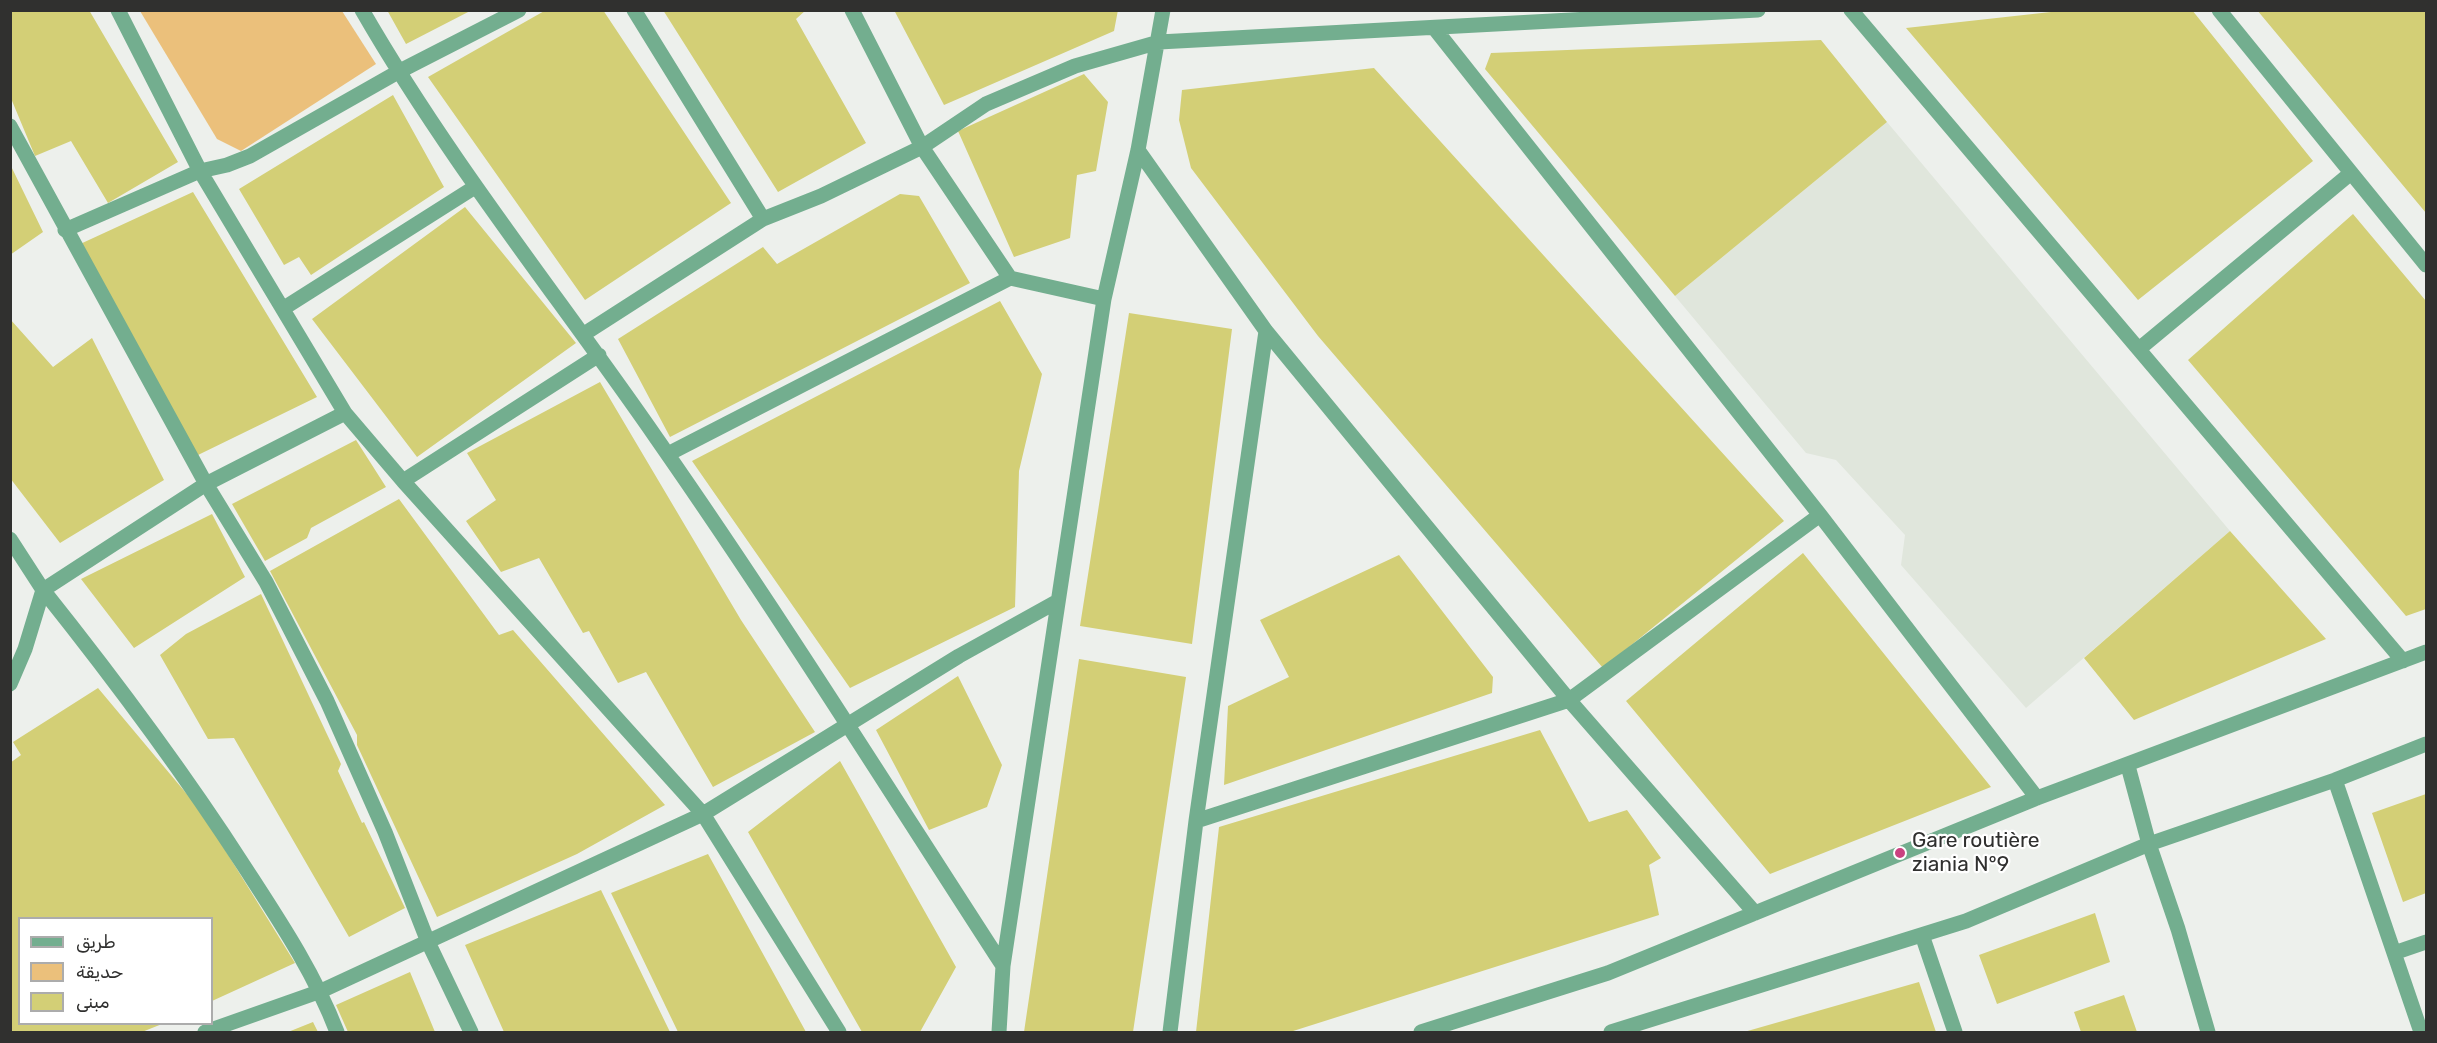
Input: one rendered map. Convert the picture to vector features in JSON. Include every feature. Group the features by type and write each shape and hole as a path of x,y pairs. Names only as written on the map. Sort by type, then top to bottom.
{"street":[{"path":"118,10 200,171 345,413 403,481 703,814 839,1032"},
{"path":"362,10 398,72 475,187 584,334 668,454 1003,966"},
{"path":"65,230 200,171 227,165 250,156 398,72 519,10"},
{"path":"634,10 763,219"},
{"path":"852,10 922,147 1010,278"},
{"path":"999,1032 1003,966 1104,299 1138,150 1160,42 1164,10"},
{"path":"584,334 763,219 821,196 922,147 986,104 1075,66 1160,42 1758,10"},
{"path":"1851,10 2403,661"},
{"path":"2219,10 2427,265"},
{"path":"1435,29 1820,515 2037,798"},
{"path":"10,126 206,484 266,582 327,701 385,832 428,942 471,1032"},
{"path":"1138,150 1266,331 1569,700 1755,913"},
{"path":"2139,350 2351,173"},
{"path":"284,308 475,187"},
{"path":"668,454 1010,278 1104,299"},
{"path":"1170,1032 1196,821 1266,331"},
{"path":"403,481 599,355"},
{"path":"10,684 25,649 42,590 206,484 345,413"},
{"path":"1196,821 1569,700 1820,515"},
{"path":"10,538 42,590 122,689 220,830 321,991 337,1032"},
{"path":"205,1032 321,991 703,814 848,727 959,656 1058,601"},
{"path":"1421,1032 1608,974 2037,798 2128,766 2427,651"},
{"path":"1611,1032 1632,1030 1966,921 2149,844 2336,780 2427,744"},
{"path":"2128,766 2149,844 2178,929 2208,1032"},
{"path":"2336,780 2421,1032"},
{"path":"1922,935 1955,1032"},
{"path":"2394,953 2427,942"}],"shaded area":[{"path":"1887,122 2230,531 2026,708 1901,565 1905,535 1836,460 1806,453 1675,296"}],"green space":[{"path":"140,11 342,11 376,64 241,151 217,139"}],"building":[{"path":"10,10 89,10 178,162 108,203 71,141 35,156 10,96"},
{"path":"387,10 472,10 406,44"},
{"path":"546,10 603,10 731,203 585,300 428,77"},
{"path":"663,10 806,10 796,19 866,143 778,192"},
{"path":"894,10 1118,10 1114,31 944,105"},
{"path":"2069,10 2192,10 2313,161 2138,300 1906,28"},
{"path":"2257,10 2426,10 2426,213"},
{"path":"1821,40 1887,122 1675,296 1485,69 1491,53"},
{"path":"1374,68 1784,521 1603,668 1318,336 1191,168 1179,120 1182,90"},
{"path":"1084,74 1108,102 1096,171 1077,175 1070,238 1014,257 958,131"},
{"path":"393,95 444,187 311,275 299,257 284,265 239,189"},
{"path":"10,164 43,232 10,255"},
{"path":"193,192 317,397 198,455 78,245"},
{"path":"900,194 919,196 970,283 670,437 618,339 763,247 777,264"},
{"path":"465,207 576,343 417,457 312,319"},
{"path":"2353,214 2426,301 2426,609 2406,616 2188,360"},
{"path":"1000,301 1042,374 1019,471 1015,607 850,688 692,461"},
{"path":"1129,313 1232,329 1192,644 1080,626"},
{"path":"10,319 53,367 92,338 164,480 60,543 10,478"},
{"path":"600,382 741,620 815,732 713,787 646,672 618,683 589,631 583,633 539,558 501,572 466,521 496,500 467,453"},
{"path":"356,440 386,487 311,528 307,538 265,561 232,504"},
{"path":"399,499 499,635 513,630 665,805 577,854 437,917 357,745 357,735 270,571"},
{"path":"212,514 245,577 134,648 81,579"},
{"path":"2230,531 2326,639 2134,720 2084,658"},
{"path":"1803,553 1991,787 1770,874 1626,701"},
{"path":"1399,555 1493,677 1492,693 1224,785 1228,706 1289,677 1260,620"},
{"path":"261,594 341,764 338,771 405,908 349,937 234,738 208,739 160,655 186,634"},
{"path":"1079,659 1186,677 1133,1032 1024,1032"},
{"path":"958,676 1002,765 987,807 929,830 876,730"},
{"path":"98,688 201,811 295,963 213,1001 213,917 18,917 18,1025 160,1025 142,1032 10,1032 10,763 21,755 13,742"},
{"path":"1540,730 1589,822 1627,810 1661,858 1649,865 1659,915 1290,1032 1196,1032 1219,827"},
{"path":"840,761 956,967 920,1032 862,1032 748,832"},
{"path":"2426,794 2426,893 2403,902 2372,813"},
{"path":"708,854 806,1032 678,1032 611,893"},
{"path":"601,890 670,1032 504,1032 465,945"},
{"path":"2095,913 2110,962 1997,1004 1979,955"},
{"path":"410,972 435,1032 348,1032 336,1005"},
{"path":"1919,982 1936,1032 1744,1032"},
{"path":"2124,995 2137,1032 2081,1032 2074,1012"},
{"path":"313,1022 318,1032 288,1032"}],"place":[{"name":"Gare routière ziania N°9","path":"1900,853"}]}
